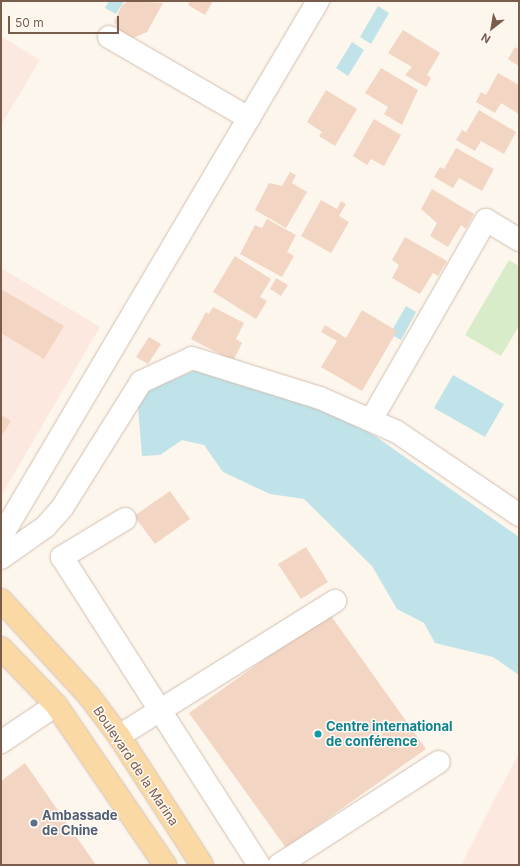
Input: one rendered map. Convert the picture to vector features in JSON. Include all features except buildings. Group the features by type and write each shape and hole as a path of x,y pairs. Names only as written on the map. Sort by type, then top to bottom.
{"main road":[{"name":"Boulevard de la Marina","path":"1,600 64,665 119,736 202,865"},
{"path":"1,648 56,705 165,865"}],"street":[{"path":"1,537 318,1"},
{"path":"109,36 249,118"},
{"path":"371,420 486,220 519,240"},
{"path":"1,558 45,527 62,508 141,382 185,359 198,359 320,398 397,432 519,515"},
{"path":"126,519 62,557 260,865"},
{"path":"119,736 335,601"},
{"path":"1,742 56,705"},
{"path":"279,865 439,762"}],"shaded area":[{"path":"1,36 40,60 1,125"},
{"path":"1,268 100,327 1,496"},
{"path":"519,754 519,865 461,865 493,802"}],"green space":[{"path":"509,260 519,266 519,326 501,356 465,335"}],"water":[{"path":"109,1 124,1 116,14 105,8"},
{"path":"378,6 389,13 371,44 360,37"},
{"path":"352,42 364,50 348,76 336,68"},
{"path":"406,306 416,312 401,340 390,334"},
{"path":"203,367 330,411 375,436 519,537 519,675 493,657 435,643 424,623 397,609 372,566 304,499 270,494 223,472 204,445 182,440 160,455 142,456 137,395"},
{"path":"453,375 504,404 485,437 434,408"}],"place":[{"name":"Centre international de conférence","path":"318,734"},
{"name":"Ambassade de Chine","path":"34,823"}]}
